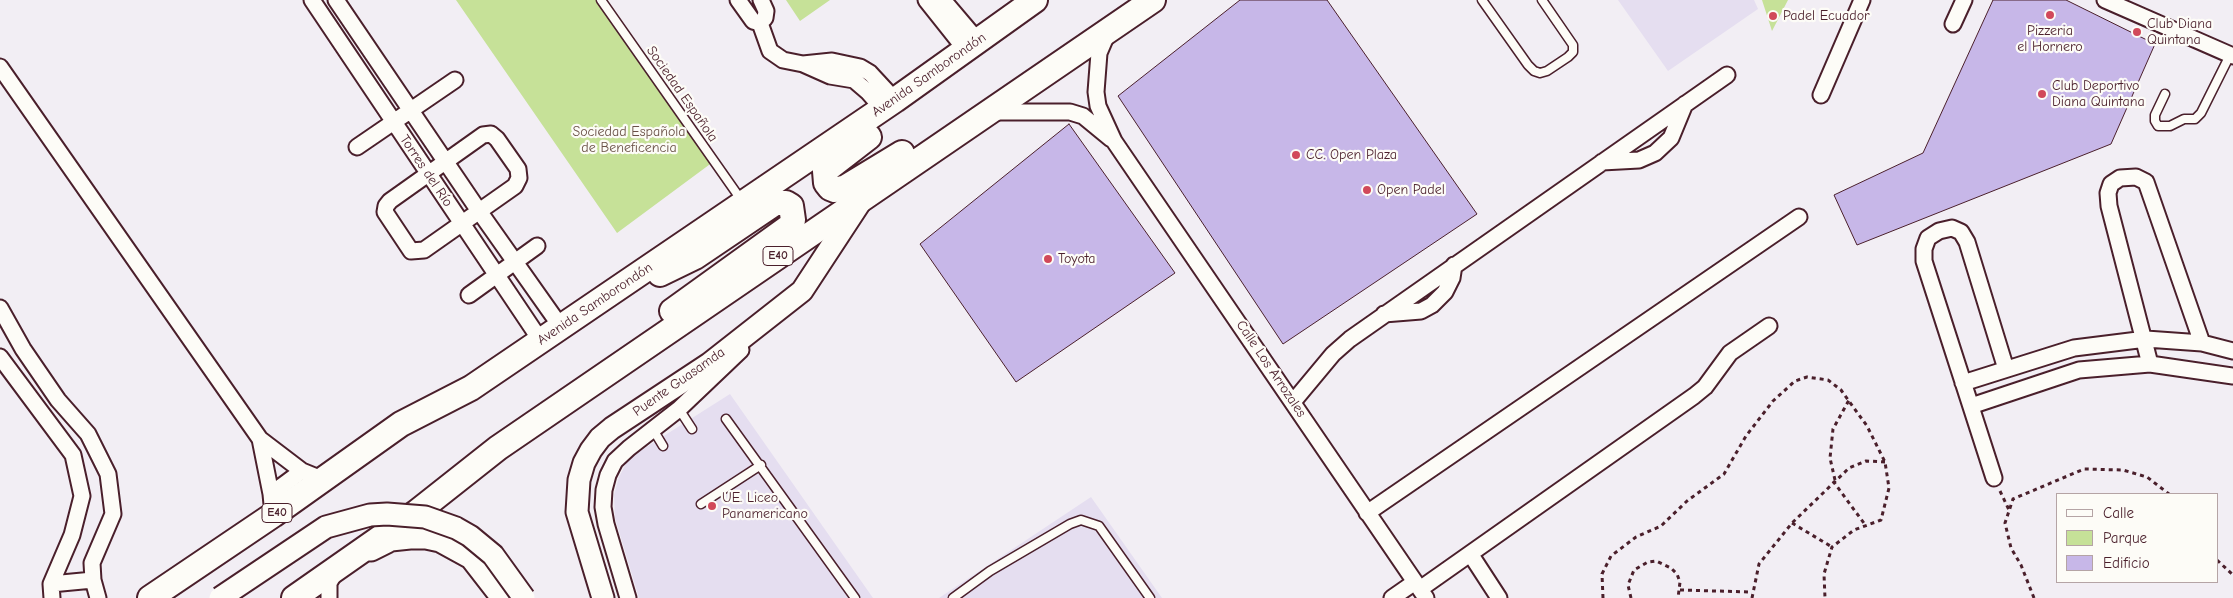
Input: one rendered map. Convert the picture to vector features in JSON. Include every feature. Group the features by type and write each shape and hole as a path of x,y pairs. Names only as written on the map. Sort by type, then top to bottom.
{"highway":[{"name":"Avenida Samborondón","path":"150,598 272,505 324,480 401,424 471,388 888,104 1035,0"},
{"name":"E40","path":"294,598 417,512 498,448 1153,0"},
{"path":"888,104 882,126 825,171 826,183 830,188 835,190 846,187 945,127 988,112"},
{"path":"569,400 670,312 790,226 794,220 791,206 786,202 775,203 695,257 581,313"}],"main road":[{"name":"Puente Guasamda","path":"603,598 577,512 579,480 584,463 591,450 612,428 709,364 802,290 864,197"},
{"path":"220,598 326,527 370,515 387,514 425,518 456,528 470,536 493,555 524,598"},
{"path":"342,565 391,540 426,538 455,547 471,558 502,598"}],"street":[{"name":"Torres del Río","path":"312,0 461,224 541,340"},
{"name":"Torres del Río","path":"336,0 445,162 561,327"},
{"path":"738,0 753,21 760,24 770,51 783,60 803,64 830,76 854,80 868,92 888,104"},
{"path":"760,24 766,18 766,12 761,0"},
{"path":"926,0 972,45"},
{"path":"940,0 944,2 972,45"},
{"path":"1821,95 1862,0"},
{"path":"1953,24 1964,0"},
{"path":"2104,0 2231,56"},
{"path":"342,45 357,32"},
{"name":"Calle Los Arrozales","path":"1108,32 1099,53 1096,92 1098,106 1114,142 1294,402 1367,513 1421,590"},
{"path":"0,67 260,439 302,471 324,480"},
{"path":"1294,402 1333,354 1384,314 1727,75"},
{"path":"357,147 455,80"},
{"path":"1602,162 1639,160 1659,150 1671,138 1685,104"},
{"name":"Calle Los Arrozales","path":"988,112 1070,112 1083,116 1114,142"},
{"path":"491,134 497,139 518,169 519,178 516,186 424,250 411,251 385,212 386,206 390,200 445,162 482,136 491,134"},
{"path":"2150,364 2146,339 2109,206 2108,193 2111,184 2120,178 2136,177 2146,182 2202,343"},
{"path":"1367,513 1799,217"},
{"path":"1994,478 1924,260 1924,248 1928,238 1939,231 1952,228 1961,232 1967,242 2006,369"},
{"path":"469,295 537,246"},
{"path":"628,598 606,524 604,490 615,461 679,409 802,290"},
{"path":"0,308 24,349 58,400 88,434 108,474 113,514 106,535 92,563 93,580 98,598"},
{"path":"1392,598 1421,590 1694,396 1705,387 1730,353 1769,326"},
{"path":"1963,383 2074,348 2146,339 2202,343 2233,351"},
{"path":"0,356 73,455 82,496 72,535 51,591"},
{"path":"1971,406 2079,370 2150,364 2233,376"},
{"path":"260,439 272,505"},
{"path":"272,505 302,471"},
{"path":"1471,555 1499,598"},
{"path":"329,598 329,583 342,565"},
{"path":"51,591 93,580"}],"lane":[{"name":"Sociedad Española","path":"601,0 743,203"},
{"path":"1482,0 1528,65 1534,71 1540,73 1547,71 1573,52 1573,45 1542,0"},
{"path":"2165,94 2155,115 2158,126 2170,126 2181,120 2195,119 2201,113 2231,56"},
{"path":"679,409 692,429"},
{"path":"726,419 761,465 855,598"},
{"path":"654,431 663,446"},
{"path":"701,504 761,465"},
{"path":"953,598 990,571 1070,524 1081,520 1099,526 1150,598"}],"path":[{"path":"1603,598 1602,574 1612,556 1636,537 1661,526 1687,501 1724,474 1746,436 1773,400 1795,381 1807,377 1828,380 1842,390 1867,426 1885,462 1889,488 1881,520 1854,530 1832,547 1824,574 1825,598"},
{"path":"1849,400 1833,429 1830,458 1834,481 1866,526"},
{"path":"1752,598 1760,564 1792,523 1849,468 1866,461 1885,462"},
{"path":"2034,598 2021,565 2011,548 2005,523 2013,499 2084,469 2123,470 2147,477 2168,493"},
{"path":"1994,478 2009,511"},
{"path":"1792,523 1832,547"},
{"path":"1631,598 1628,585 1634,570 1648,562 1656,561 1671,568 1680,582 1678,598"},
{"path":"2218,561 2233,575"},
{"path":"1680,590 1752,592"}],"shaded area":[{"path":"1618,0 1754,0 1758,9 1668,71"},
{"name":"UE. Liceo Panamericano","path":"730,394 873,598 639,598 615,518 614,495 619,477 629,458"},
{"path":"1091,497 1162,598 939,598"}],"green space":[{"name":"Sociedad Española de Beneficencia","path":"456,0 607,0 717,159 617,233"},
{"path":"786,0 830,0 800,21"},
{"name":"Padel Ecuador","path":"1762,0 1788,0 1772,31"}],"building":[{"name":"CC. Open Plaza","path":"1240,0 1327,0 1477,214 1283,344 1118,96"},
{"name":"Club Deportivo Diana Quintana","path":"1993,0 2066,0 2155,44 2111,144 1857,245 1834,195 1923,153"},
{"name":"Toyota","path":"1069,124 1175,273 1016,382 920,244"}],"place":[{"name":"Pizzeria el Hornero","path":"2050,15"},
{"name":"Padel Ecuador","path":"1773,16"},
{"name":"Club Diana Quintana","path":"2137,32"},
{"name":"Club Deportivo Diana Quintana","path":"2042,94"},
{"name":"CC. Open Plaza","path":"1296,155"},
{"name":"Open Padel","path":"1367,190"},
{"name":"Toyota","path":"1048,259"},
{"name":"UE. Liceo Panamericano","path":"712,506"}]}
